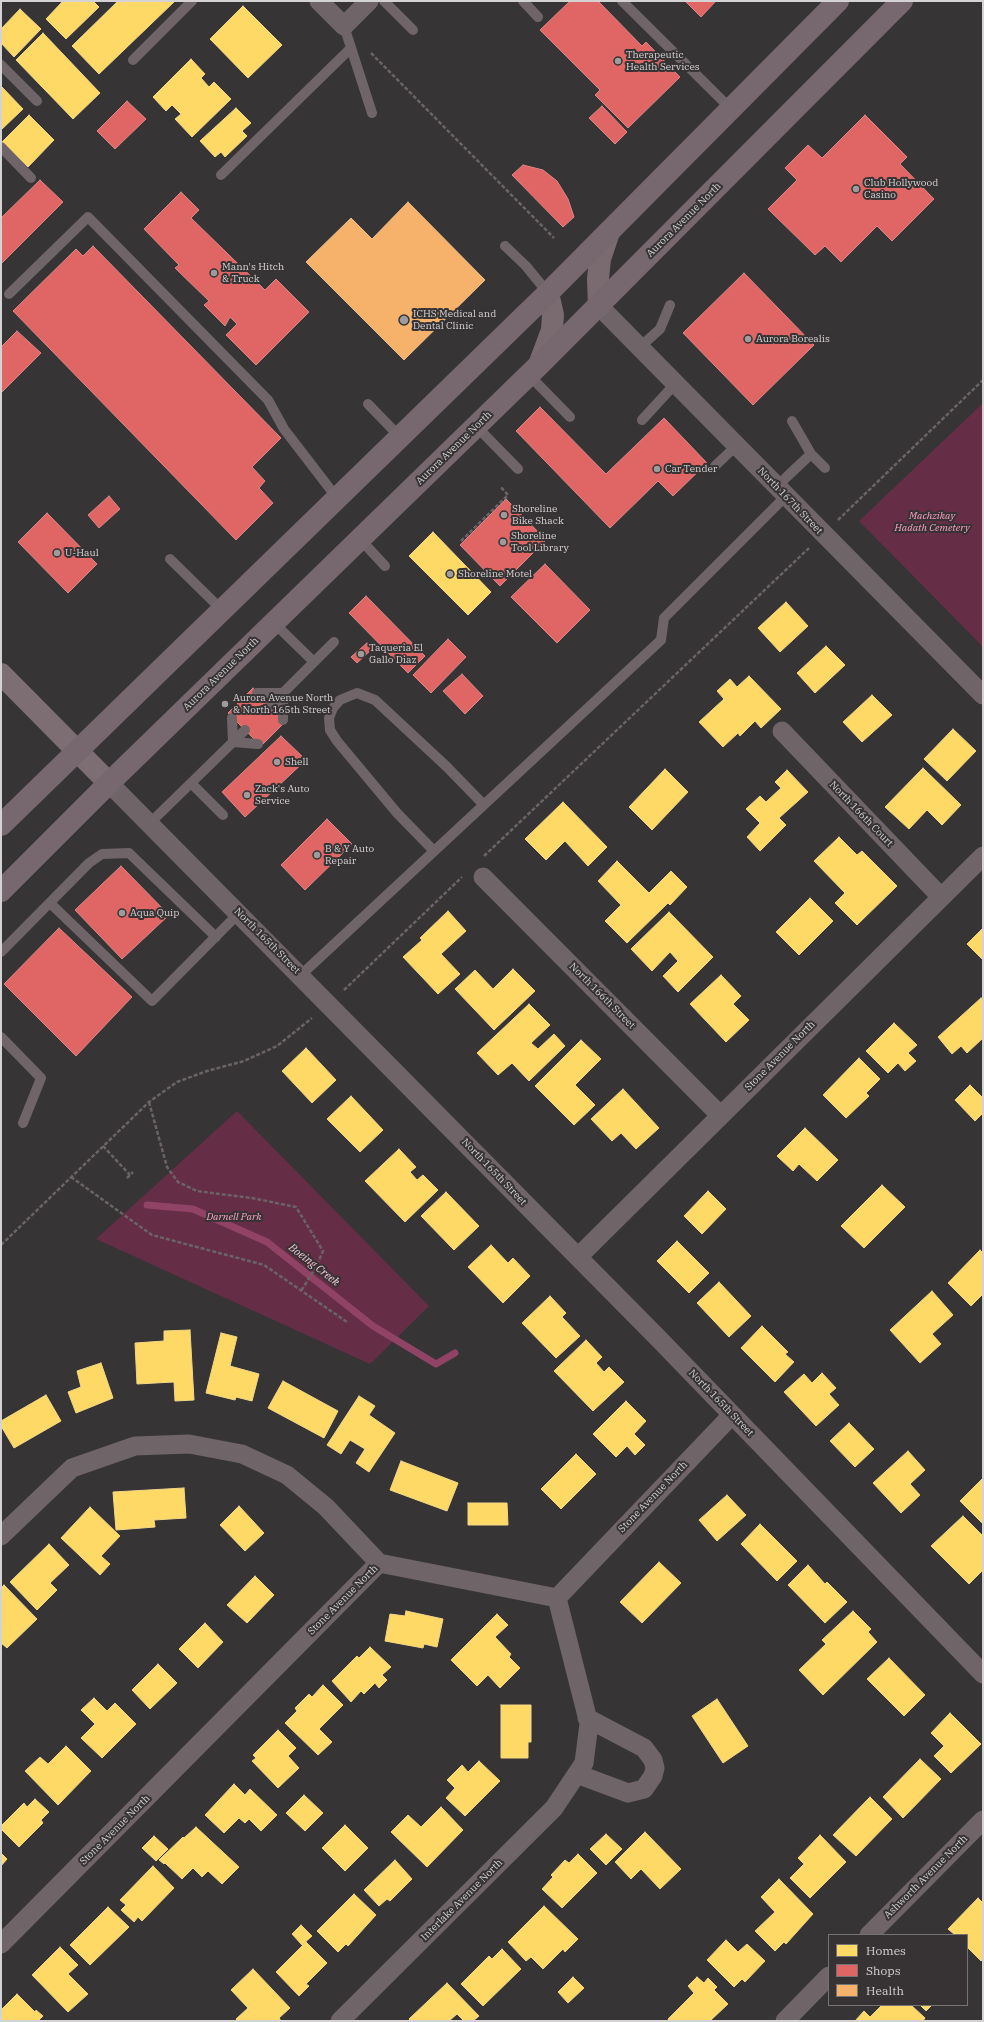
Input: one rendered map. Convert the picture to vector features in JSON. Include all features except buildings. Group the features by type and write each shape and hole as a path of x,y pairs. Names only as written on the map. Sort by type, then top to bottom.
{"highway":[{"path":"1,825 548,293 838,1"},
{"name":"Aurora Avenue North","path":"1,891 599,306 902,1"}],"main road":[{"path":"599,306 598,279 600,259 609,232"},
{"path":"534,370 552,330 553,315 548,293"}],"street":[{"path":"319,1 344,26 369,1"},
{"name":"North 167th Street","path":"599,306 983,695"},
{"name":"North 165th Street","path":"1,674 578,1257 826,1510 983,1674"},
{"name":"North 166th Court","path":"782,731 941,897"},
{"name":"Stone Avenue North","path":"578,1257 983,856"},
{"name":"North 166th Street","path":"474,875 720,1115"},
{"name":"Stone Avenue North","path":"1,1944 380,1563 556,1598 732,1415"},
{"path":"1,1536 72,1468 135,1446 189,1444 242,1454 287,1475 326,1507 380,1563"},
{"name":"Interlake Avenue North","path":"340,2021 554,1808 584,1763 589,1724 556,1598"},
{"path":"577,1774 628,1793 637,1792 644,1789 653,1776 653,1760 644,1748 587,1718"},
{"name":"Ashworth Avenue North","path":"871,1934 983,1820"},
{"path":"785,2021 828,1977"}],"lane":[{"path":"132,60 192,1"},
{"path":"384,1 413,30"},
{"path":"523,1 538,17"},
{"path":"622,1 731,109"},
{"path":"344,26 372,113"},
{"path":"221,174 352,48"},
{"path":"1,65 36,101"},
{"path":"1,147 31,178"},
{"path":"9,294 88,217 268,400 284,429 337,498"},
{"path":"505,246 526,266 548,293"},
{"path":"640,347 660,329 670,305"},
{"path":"534,370 570,416"},
{"path":"642,420 675,384"},
{"path":"368,404 400,437"},
{"path":"792,421 811,454 825,468"},
{"path":"476,426 518,469"},
{"path":"715,466 736,446"},
{"path":"300,975 661,640 664,618 781,492 811,454"},
{"path":"360,539 385,566"},
{"path":"170,559 222,610"},
{"path":"274,623 314,662"},
{"path":"270,706 334,642"},
{"path":"257,693 283,692"},
{"path":"283,692 283,720"},
{"path":"433,850 396,814 337,741 330,730 330,718 333,708 340,700 357,693 375,700 446,766 483,804"},
{"path":"232,718 233,742"},
{"path":"150,823 245,730"},
{"path":"233,742 258,744"},
{"path":"191,783 223,815"},
{"path":"1,952 89,863 102,854 129,853 216,937"},
{"path":"50,903 152,1001 239,913"},
{"path":"1,1037 41,1078 23,1123"}],"path":[{"path":"344,26 554,238"},
{"path":"834,524 983,380"},
{"path":"461,541 508,495 500,486"},
{"path":"483,857 810,547"},
{"path":"341,992 474,875"},
{"path":"1,1245 149,1102 177,1082 207,1070 244,1061 277,1046 316,1014"},
{"path":"149,1102 167,1167 178,1182 197,1191 252,1198 296,1207 323,1251 316,1267 301,1291"},
{"path":"104,1146 130,1175"},
{"path":"127,1178 133,1172"},
{"path":"71,1177 152,1235 264,1265 348,1322"}],"green space":[{"name":"Machzikay Hadath Cemetery","path":"983,403 983,647 859,521"},
{"name":"Darnell Park","path":"237,1111 429,1306 370,1364 96,1239"}],"waterway":[{"name":"Boeing Creek","path":"147,1205 193,1209 267,1242 373,1326 436,1364 455,1353"}],"place":[{"name":"Therapeutic Health Services","path":"618,61"},
{"name":"Club Hollywood Casino","path":"856,189"},
{"name":"Mann's Hitch & Truck","path":"214,273"},
{"name":"ICHS Medical and Dental Clinic","path":"404,320"},
{"name":"Aurora Borealis","path":"748,339"},
{"name":"Car Tender","path":"657,469"},
{"name":"Shoreline Bike Shack","path":"504,515"},
{"name":"Shoreline Tool Library","path":"503,542"},
{"name":"U-Haul","path":"57,553"},
{"name":"Shoreline Motel","path":"450,574"},
{"name":"Taqueria El Gallo Diaz","path":"361,654"},
{"name":"Aurora Avenue North & North 165th Street","path":"225,704"},
{"name":"Shell","path":"277,762"},
{"name":"Zack's Auto Service","path":"247,795"},
{"name":"B & Y Auto Repair","path":"317,855"},
{"name":"Aqua Quip","path":"122,913"}]}
